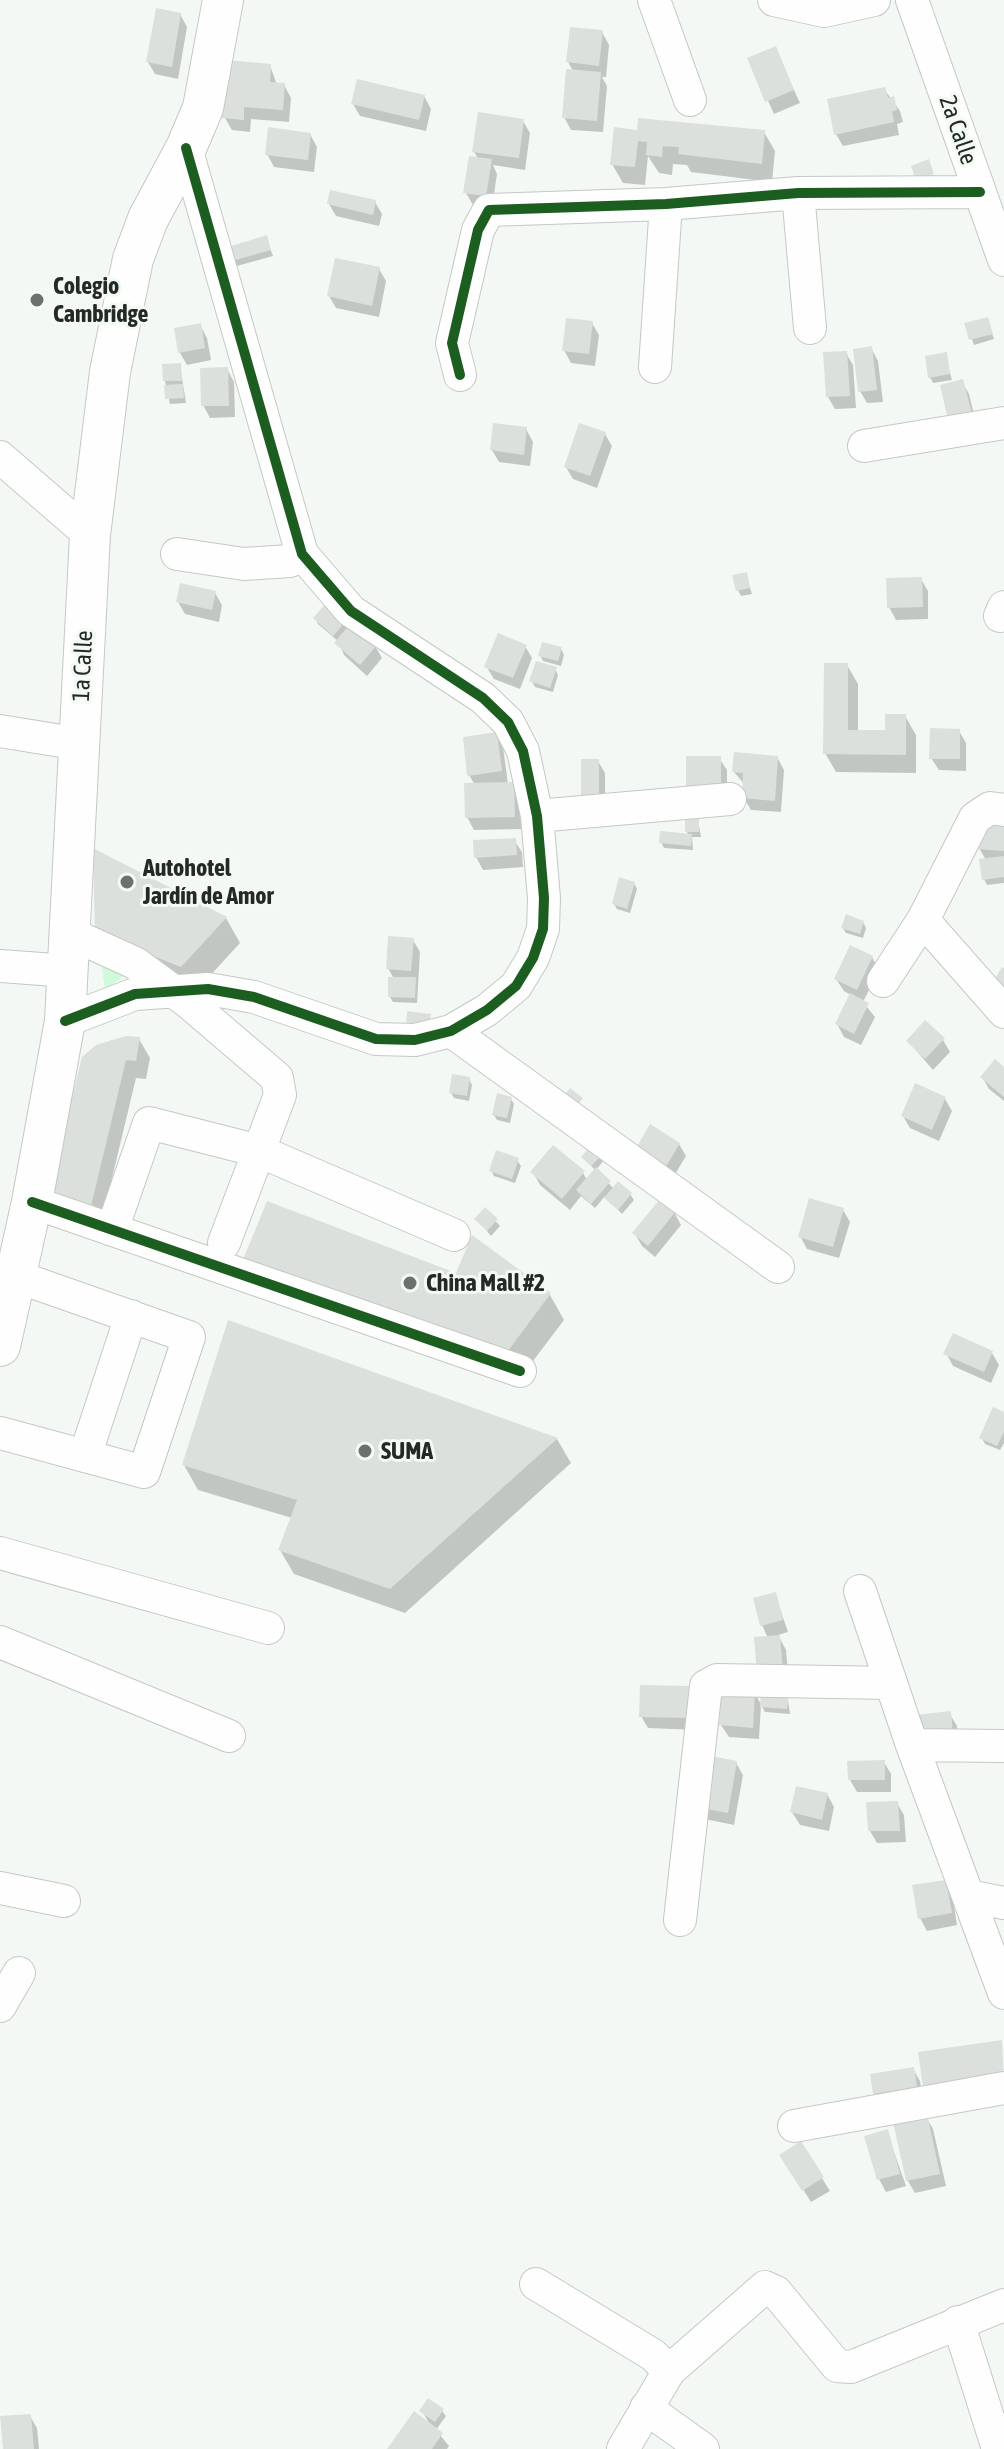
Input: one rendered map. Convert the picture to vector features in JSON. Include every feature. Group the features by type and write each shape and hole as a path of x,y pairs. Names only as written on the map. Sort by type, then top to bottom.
{"main road":[{"name":"1a Calle","path":"0,1346 32,1202 65,1021 90,535 110,372 133,259 148,219 186,148 203,108 223,0"}],"street":[{"path":"654,0 690,100"},
{"path":"774,0 824,11 874,0"},
{"name":"2a Calle","path":"912,0 1004,260"},
{"path":"65,1021 135,994 208,989 254,997 376,1039 415,1040 451,1031 487,1010 516,986 533,958 543,929 544,898 537,816 523,751 508,722 483,698 351,611 302,554 186,148"},
{"path":"460,375 452,343 478,230 489,210 666,204 798,193 980,192"},
{"path":"798,193 810,328"},
{"path":"655,367 666,204"},
{"path":"864,446 1004,423"},
{"path":"0,457 90,535"},
{"path":"177,554 244,564 272,564 302,554"},
{"path":"0,731 80,744"},
{"path":"537,816 730,799"},
{"path":"883,981 923,920 975,818 990,808 1004,810"},
{"path":"923,920 1004,1012"},
{"path":"0,966 70,953 135,963 277,1078 280,1095 224,1243"},
{"path":"451,1031 778,1267"},
{"path":"112,1230 149,1123 259,1151 454,1235"},
{"path":"32,1202 520,1371"},
{"path":"0,1433 144,1472 189,1337 15,1276"},
{"path":"85,1456 131,1316"},
{"path":"0,1553 268,1628"},
{"path":"860,1591 912,1745 1004,1993"},
{"path":"0,1642 229,1736"},
{"path":"680,1920 706,1686 717,1680 891,1683"},
{"path":"912,1745 1004,1746"},
{"path":"0,1888 64,1901"},
{"path":"968,1896 1004,1903"},
{"path":"0,2006 19,1973"},
{"path":"794,2126 1004,2088"},
{"path":"536,2284 653,2355 669,2371"},
{"path":"703,2449 638,2435 669,2371 765,2287 776,2292 837,2366 851,2367 1004,2305"},
{"path":"958,2322 998,2449"}],"green space":[{"path":"101,960 129,972 105,990"}],"building":[{"path":"156,8 181,13 172,67 146,62"},
{"path":"570,27 603,30 599,66 566,62"},
{"path":"776,46 794,90 765,102 747,58"},
{"path":"227,60 271,64 270,82 285,83 283,110 244,107 244,120 222,118"},
{"path":"566,69 601,72 597,121 562,118"},
{"path":"357,79 425,95 419,120 351,104"},
{"path":"885,87 888,98 894,96 897,110 892,111 894,122 834,135 827,99"},
{"path":"478,112 524,119 519,158 472,152"},
{"path":"638,118 765,130 762,164 678,154 679,147 663,146 662,157 646,155 647,142 638,141 635,167 610,165 614,127 637,130"},
{"path":"268,127 311,133 308,160 265,155"},
{"path":"469,156 492,159 486,196 463,193"},
{"path":"929,159 934,174 916,180 911,166"},
{"path":"330,190 376,200 373,215 327,204"},
{"path":"267,235 271,250 232,261 228,247"},
{"path":"335,258 380,267 372,306 327,296"},
{"path":"988,317 993,334 969,340 964,323"},
{"path":"566,318 593,321 589,354 562,351"},
{"path":"201,323 205,348 178,353 174,328"},
{"path":"872,346 877,390 858,392 853,349"},
{"path":"847,351 850,396 826,397 823,352"},
{"path":"947,352 950,374 928,378 925,356"},
{"path":"181,363 182,381 163,381 162,364"},
{"path":"228,367 229,406 201,406 200,368"},
{"path":"963,379 973,418 949,424 940,385"},
{"path":"183,384 184,398 165,399 164,385"},
{"path":"493,423 527,427 524,455 490,450"},
{"path":"579,423 606,432 590,476 564,467"},
{"path":"747,572 750,588 736,591 732,575"},
{"path":"922,577 923,607 887,608 886,578"},
{"path":"180,583 216,591 212,610 176,602"},
{"path":"326,603 347,620 333,636 313,618"},
{"path":"351,623 377,645 360,665 334,643"},
{"path":"498,633 527,645 513,678 484,667"},
{"path":"542,642 562,647 558,661 538,656"},
{"path":"536,661 557,667 550,688 529,681"},
{"path":"824,663 848,663 848,730 885,730 885,714 906,714 906,755 823,754"},
{"path":"930,728 960,729 960,759 929,759"},
{"path":"497,732 502,771 467,776 463,737"},
{"path":"734,752 778,756 775,801 742,798 743,773 732,772"},
{"path":"686,756 721,756 721,787 686,787"},
{"path":"581,759 599,759 599,806 581,806"},
{"path":"514,782 515,817 465,818 464,783"},
{"path":"685,818 699,818 699,832 685,832"},
{"path":"979,821 1004,824 1004,851 977,849"},
{"path":"660,831 692,834 691,846 659,843"},
{"path":"516,838 517,855 474,858 473,840"},
{"name":"Autohotel Jardín de Amor","path":"93,848 227,917 181,967 128,946 95,940"},
{"path":"1004,856 1004,877 982,880 979,859"},
{"path":"619,877 635,882 627,909 612,904"},
{"path":"846,914 864,921 860,934 841,928"},
{"path":"388,936 414,938 411,971 386,969"},
{"path":"850,945 873,956 857,990 834,979"},
{"path":"1004,968 1004,1002 987,992"},
{"path":"388,977 416,977 415,998 388,997"},
{"path":"850,993 869,1003 854,1034 835,1024"},
{"path":"407,1011 431,1014 429,1031 406,1028"},
{"path":"925,1020 945,1038 925,1059 906,1041"},
{"path":"126,1036 140,1037 136,1061 126,1060 91,1206 47,1196 82,1057 96,1045"},
{"path":"995,1059 1004,1067 1004,1097 980,1077"},
{"path":"452,1074 470,1077 467,1096 449,1093"},
{"path":"915,1083 946,1097 932,1130 901,1116"},
{"path":"570,1088 583,1098 575,1109 562,1098"},
{"path":"497,1093 512,1097 507,1118 492,1115"},
{"path":"650,1124 680,1143 661,1175 631,1157"},
{"path":"592,1144 603,1154 591,1166 581,1157"},
{"path":"553,1145 585,1171 562,1199 530,1172"},
{"path":"496,1150 519,1158 512,1179 489,1171"},
{"path":"596,1167 611,1181 591,1204 576,1190"},
{"path":"618,1181 632,1193 618,1210 604,1198"},
{"path":"809,1198 844,1208 833,1247 798,1237"},
{"path":"660,1199 676,1211 648,1246 632,1233"},
{"name":"China Mall #2","path":"267,1201 456,1273 472,1235 551,1293 499,1363 240,1267"},
{"path":"485,1207 498,1219 487,1231 474,1219"},
{"name":"SUMA","path":"228,1320 558,1438 390,1589 278,1550 297,1500 182,1465"},
{"path":"953,1333 993,1351 984,1372 943,1354"},
{"path":"993,1407 1004,1412 1004,1432 997,1446 979,1438"},
{"path":"776,1592 783,1620 760,1626 753,1598"},
{"path":"780,1635 783,1672 757,1674 754,1637"},
{"path":"640,1685 691,1686 691,1718 639,1717"},
{"path":"722,1687 755,1690 753,1728 719,1725"},
{"path":"761,1690 789,1692 787,1709 760,1707"},
{"path":"951,1711 953,1736 916,1739 914,1715"},
{"path":"706,1755 737,1761 728,1813 696,1807"},
{"path":"885,1760 885,1780 848,1780 847,1761"},
{"path":"796,1786 828,1793 822,1820 790,1812"},
{"path":"898,1801 900,1831 868,1831 866,1802"},
{"path":"946,1880 952,1913 918,1919 912,1885"},
{"path":"1002,2040 1004,2082 924,2094 918,2052"},
{"path":"914,2067 917,2087 873,2094 870,2074"},
{"path":"927,2114 940,2174 906,2181 893,2122"},
{"path":"888,2129 900,2174 877,2180 864,2136"},
{"path":"801,2141 824,2177 802,2191 779,2155"},
{"path":"428,2398 444,2409 435,2422 419,2411"},
{"path":"414,2411 443,2433 432,2449 387,2449"},
{"path":"31,2414 34,2449 3,2449 0,2416"}],"cycle path":[{"path":"65,1021 135,994 208,989 254,997 376,1039 415,1040 451,1031 487,1010 516,986 533,958 543,929 544,898 537,816 523,751 508,722 483,698 351,611 302,554 186,148"},
{"path":"460,375 452,343 478,230 489,210 666,204 798,193 980,192"},
{"path":"32,1202 520,1371"}],"place":[{"name":"Colegio Cambridge","path":"37,300"},
{"name":"Autohotel Jardín de Amor","path":"127,882"},
{"name":"China Mall #2","path":"410,1283"},
{"name":"SUMA","path":"365,1451"}]}
